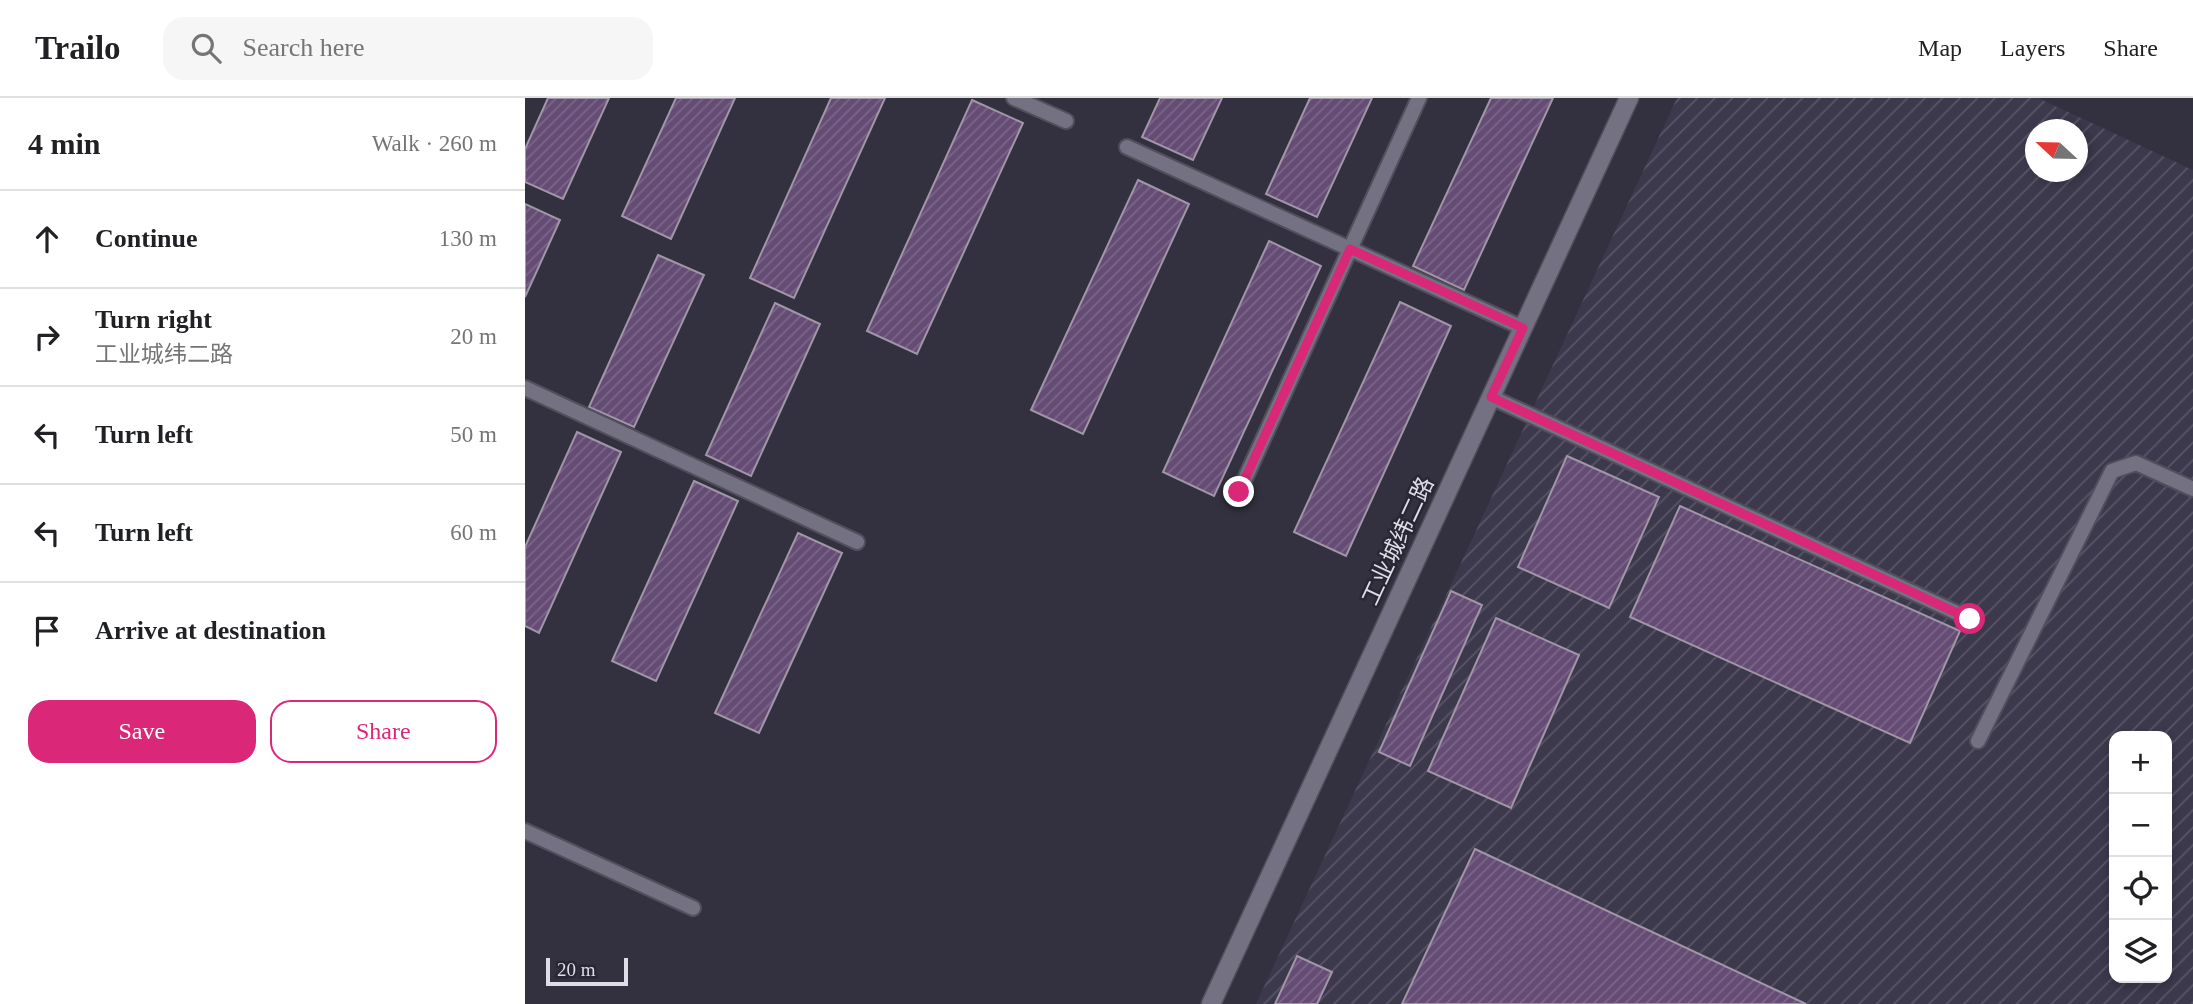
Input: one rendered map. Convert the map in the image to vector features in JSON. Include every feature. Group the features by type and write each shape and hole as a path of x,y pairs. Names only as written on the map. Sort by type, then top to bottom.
{"street":[{"name":"工业城纬二路","path":"1211,1004 1629,98"}],"lane":[{"path":"1014,98 1066,121"},
{"path":"1239,492 1419,98"},
{"path":"1127,147 1523,328"},
{"path":"525,388 857,542"},
{"path":"1491,397 1970,619"},
{"path":"1978,741 2112,471 2136,463 2193,489"},
{"path":"525,831 692,908"}],"shaded area":[{"path":"1677,98 2038,98 2083,119 2025,119 2025,182 2088,182 2088,121 2193,170 2193,1004 1256,1004"}],"building":[{"path":"548,98 609,98 563,199 525,182 525,149"},
{"path":"676,98 735,98 671,239 622,216"},
{"path":"831,98 885,98 794,298 750,278"},
{"path":"1160,98 1222,98 1193,160 1142,137"},
{"path":"1310,98 1372,98 1317,217 1266,194"},
{"path":"1491,98 1553,98 1464,290 1413,266"},
{"path":"972,100 1023,123 917,354 867,331"},
{"path":"1138,180 1189,204 1083,434 1031,410"},
{"path":"525,204 560,220 525,297"},
{"path":"1269,241 1321,266 1214,496 1163,472"},
{"path":"658,255 704,275 634,427 589,407"},
{"path":"1400,302 1451,326 1346,556 1294,532"},
{"path":"775,303 820,324 751,476 706,455"},
{"path":"577,432 621,452 539,633 525,626 525,547"},
{"path":"1567,456 1659,497 1609,608 1518,567"},
{"path":"694,481 738,501 656,681 612,661"},
{"path":"1680,506 1960,631 1910,743 1630,617"},
{"path":"798,533 842,553 759,733 715,713"},
{"path":"1451,591 1482,605 1410,766 1379,752"},
{"path":"1496,618 1579,655 1511,808 1428,771"},
{"path":"1475,849 1806,1004 1402,1004"},
{"path":"1297,956 1332,972 1317,1004 1275,1004"}],"route":[{"path":"1239,492 1350,249 1523,328 1491,397 1970,619"}]}
